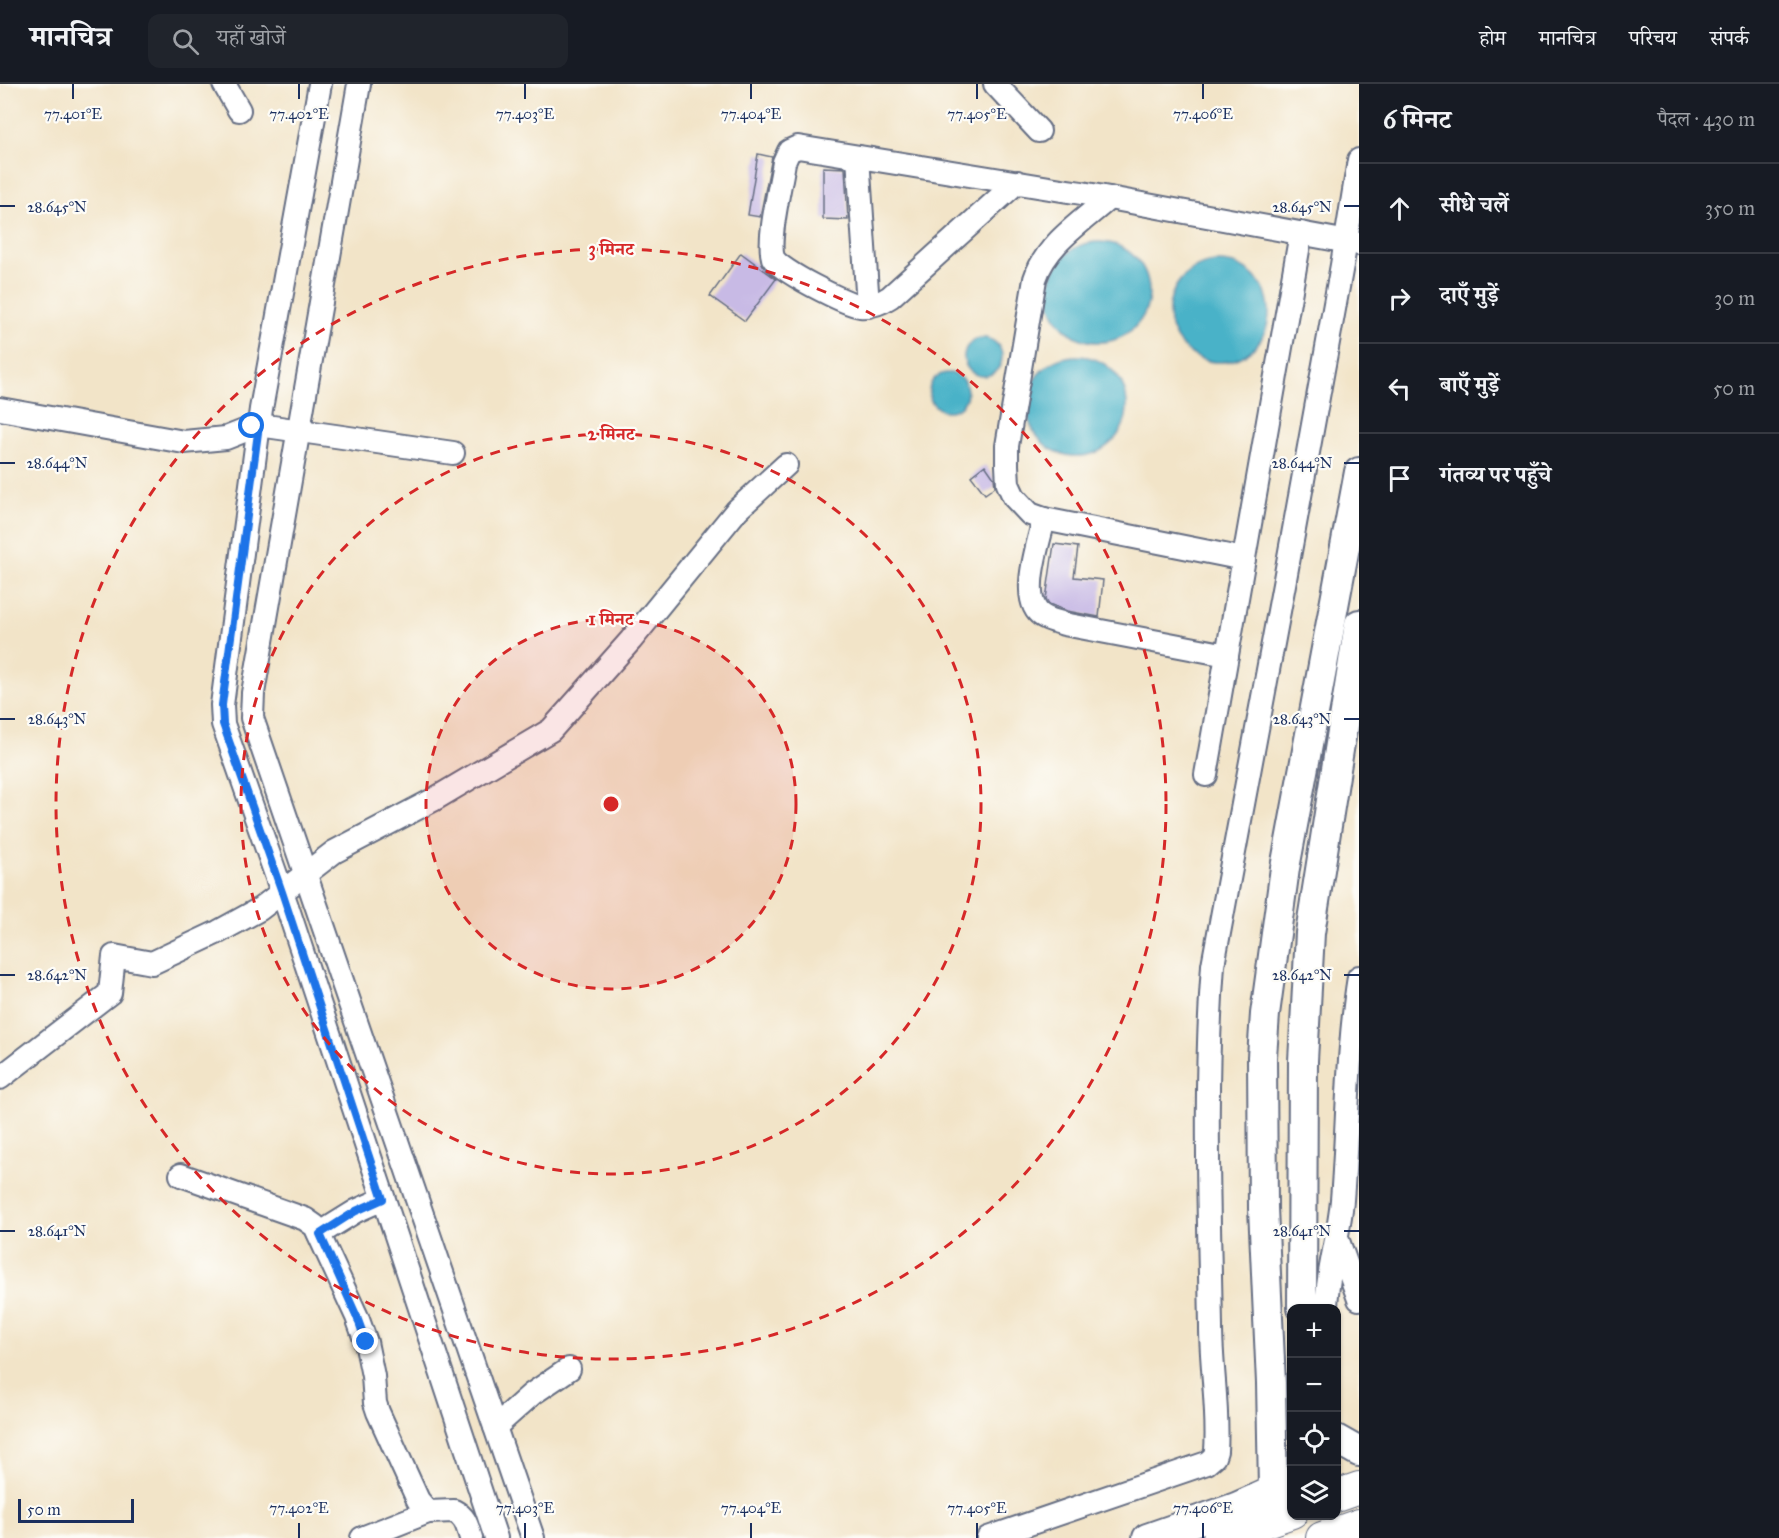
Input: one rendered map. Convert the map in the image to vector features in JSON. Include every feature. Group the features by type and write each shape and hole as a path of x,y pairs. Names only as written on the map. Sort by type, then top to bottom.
{"highway":[{"path":"1341,1494 1359,1488"},
{"path":"1219,1538 1286,1495"},
{"path":"1322,1538 1359,1525"}],"main road":[{"path":"1147,1538 1236,1507 1286,1495 1271,1383 1263,1208 1263,1040 1285,868 1359,471"},
{"path":"1302,1304 1301,1142 1304,1041 1311,933 1349,733 1359,624"},
{"path":"1263,1040 1304,1041"}],"street":[{"path":"224,84 239,110"},
{"path":"320,84 259,425 225,681 223,724 287,908 496,1538"},
{"path":"360,84 251,706 256,732 304,875 533,1538"},
{"path":"995,84 1039,131"},
{"path":"1017,182 882,302 868,306 850,304 784,270 772,253 773,230 784,162 789,151 798,147 1017,182 1075,192 1352,243"},
{"path":"858,157 868,306"},
{"path":"988,1538 1208,1462 1214,1457 1216,1451 1211,1331 1208,1070 1213,965 1352,243 1359,160"},
{"path":"1109,198 1048,251 1040,264 1035,279 1008,446 1008,484 1014,497 1030,514 1044,519 1244,559"},
{"path":"1206,775 1301,233"},
{"path":"0,409 184,442 226,438 259,425 453,453"},
{"path":"287,908 304,875 334,852 433,800 551,730 631,640 737,510 786,465"},
{"path":"1044,519 1030,584 1038,613 1047,619 1064,624 1227,655"},
{"path":"0,1078 110,993 114,956 152,963 261,909 287,908"},
{"path":"1326,1304 1329,1273 1352,1171 1354,1058 1352,1019 1359,977"},
{"path":"181,1175 305,1219 315,1226 357,1317 366,1342 378,1412 418,1500 428,1512"},
{"path":"320,1234 356,1211 383,1199"},
{"path":"1336,1237 1359,1299"},
{"path":"441,1372 472,1362"},
{"path":"495,1427 532,1394 569,1369"},
{"path":"362,1538 428,1512 454,1511 465,1519 471,1538"}],"water":[{"path":"1099,242 1127,250 1141,264 1149,292 1141,320 1127,334 1099,342 1071,334 1057,320 1049,292 1057,264 1071,250"},
{"path":"1219,262 1247,270 1261,284 1269,312 1261,340 1247,354 1219,362 1191,354 1177,340 1169,312 1177,284 1191,270"},
{"path":"983,338 996,344 1002,357 996,370 983,376 970,370 964,357 970,344"},
{"path":"1077,356 1105,364 1119,378 1127,406 1119,434 1105,448 1077,456 1049,448 1035,434 1027,406 1035,378 1049,364"},
{"path":"948,373 961,379 967,392 961,405 948,411 935,405 929,392 935,379"}],"building":[{"path":"758,154 772,157 760,217 748,215"},
{"path":"823,167 845,168 848,220 823,219"},
{"path":"741,253 776,279 745,321 710,296"},
{"path":"985,465 994,478 995,487 985,494 971,476"},
{"path":"1054,544 1078,547 1074,577 1103,580 1099,617 1067,611 1049,604 1046,599"}],"route":[{"path":"252,426 259,425 222,705 223,724 288,909 383,1199 365,1206 320,1234 366,1342"}]}
